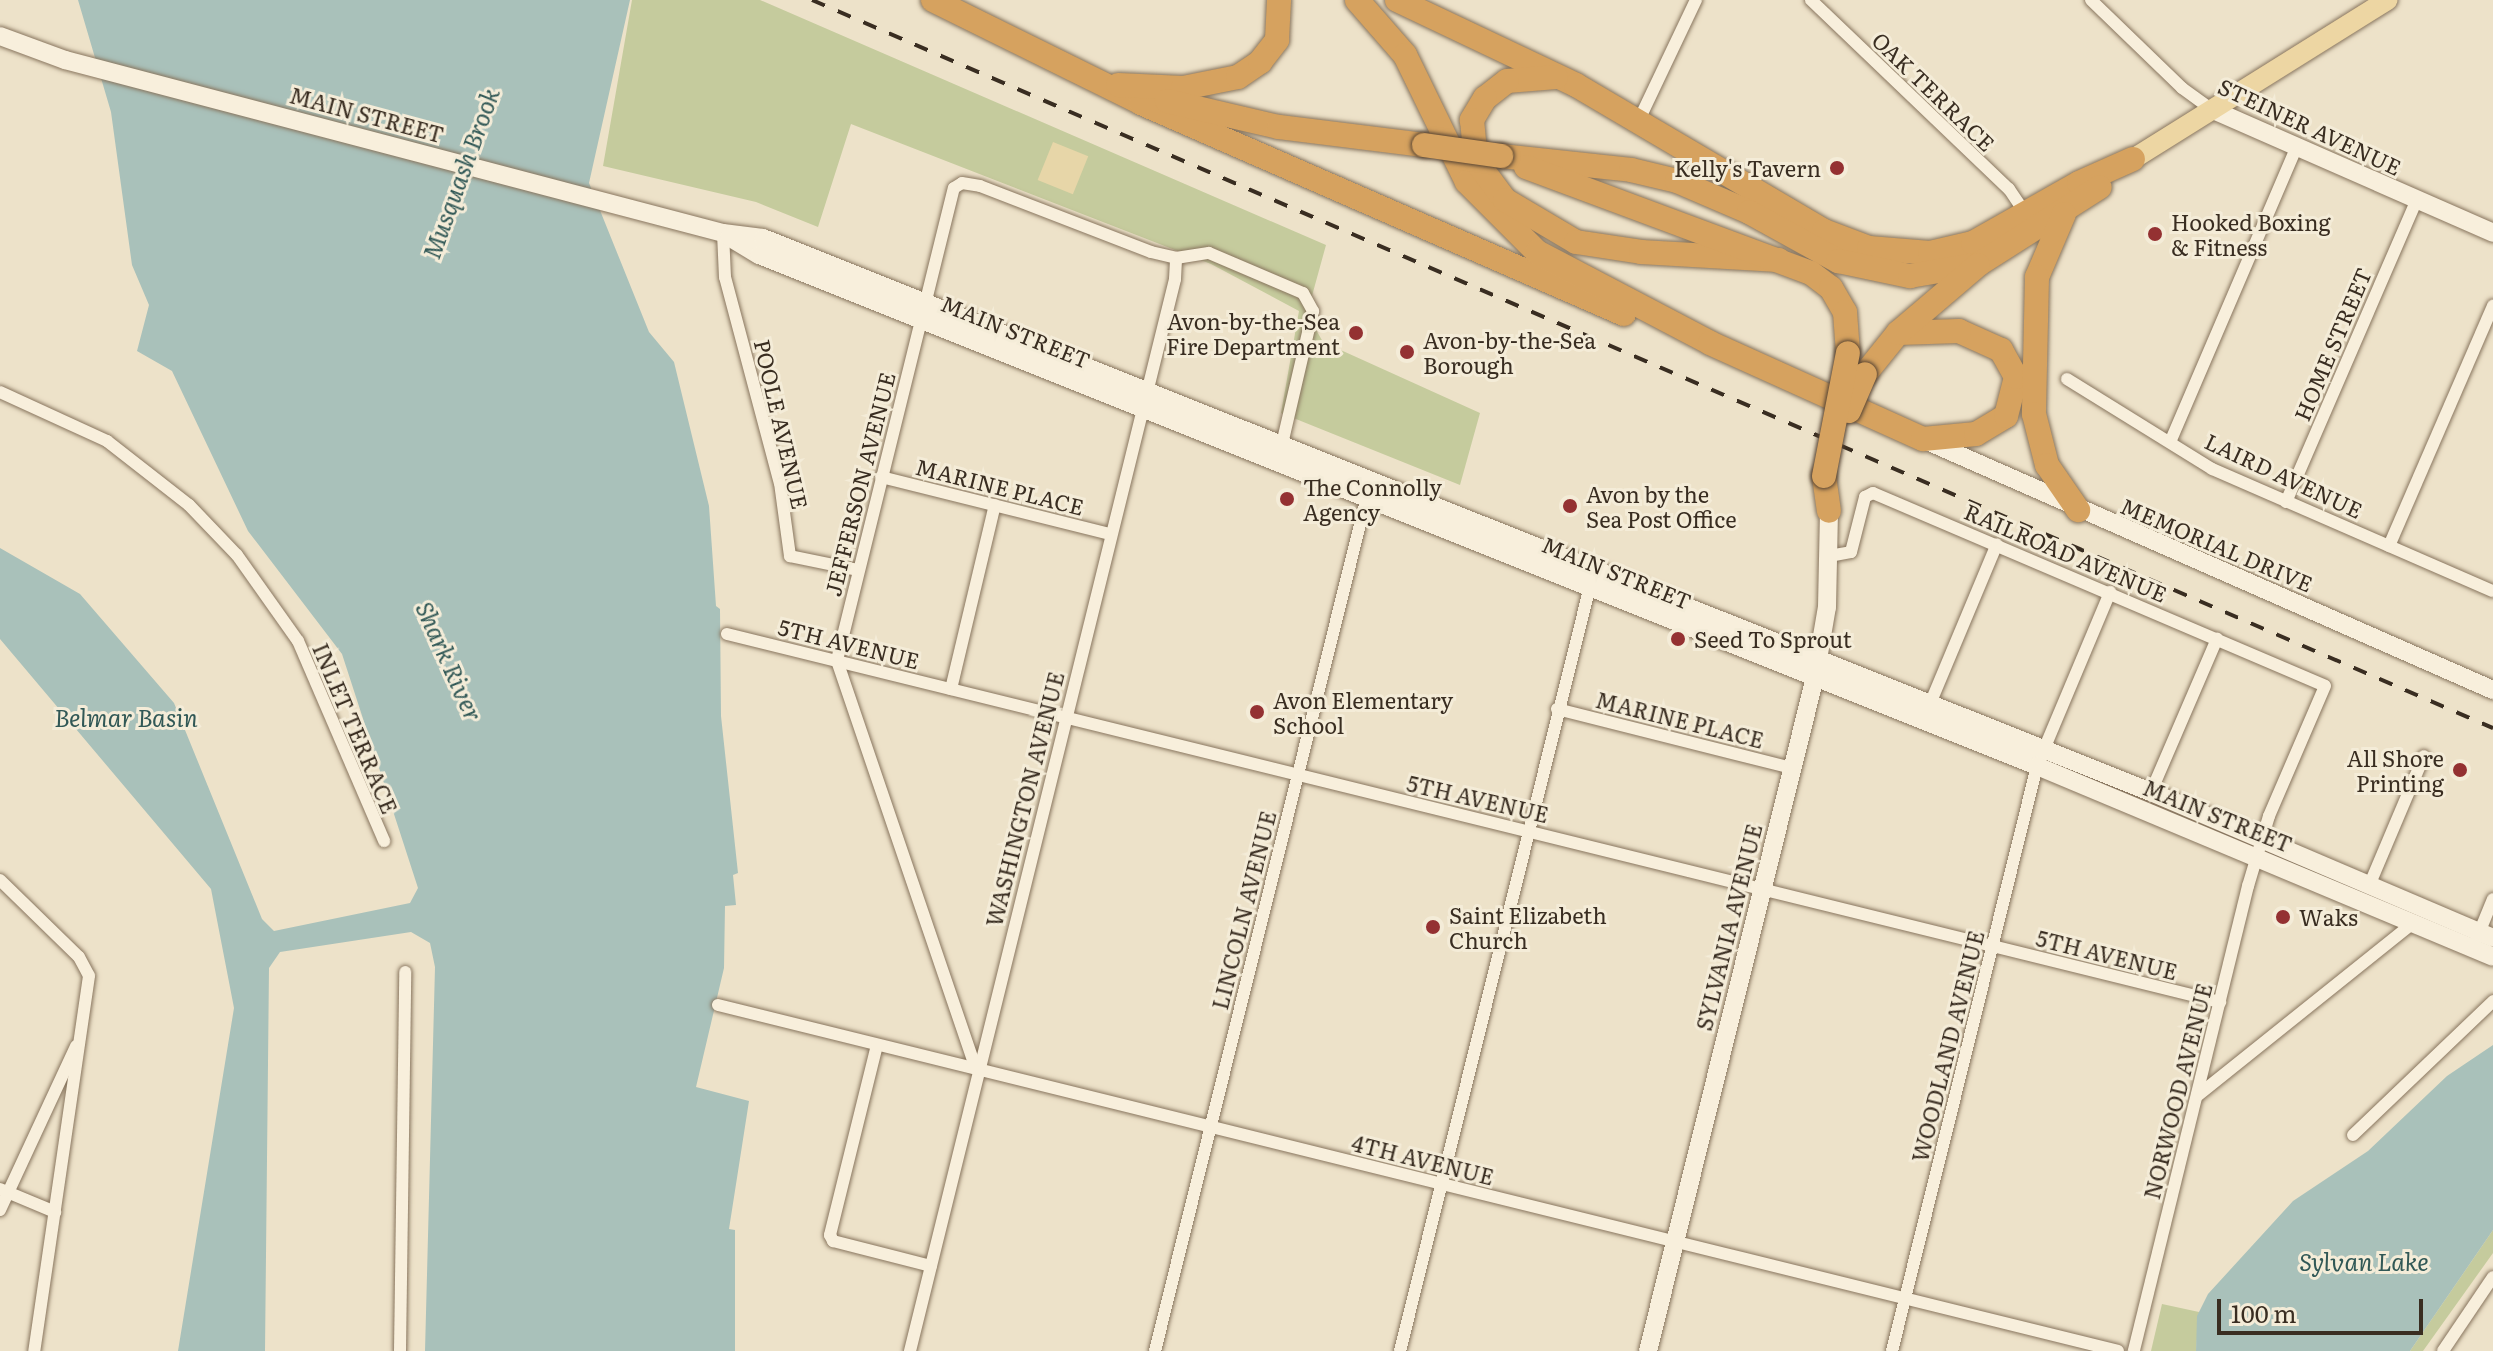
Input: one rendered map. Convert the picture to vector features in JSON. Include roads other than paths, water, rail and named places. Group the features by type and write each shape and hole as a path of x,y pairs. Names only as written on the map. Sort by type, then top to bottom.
{"highway":[{"path":"917,0 1023,44 1645,324 1710,343"},
{"path":"933,0 957,8 1023,44"},
{"path":"1107,84 1183,88 1238,77 1260,62 1277,40 1279,0"},
{"path":"1357,0 1405,55 1467,182 1499,220 1537,252 1710,343 1923,439 1976,434 1999,423 2013,405 2015,372 2001,350 1976,335 1946,329 1898,333"},
{"path":"1397,0 1559,77 1639,120 1824,231 1869,248 1908,254 1950,250 1984,239 2133,159"},
{"path":"1559,77 1507,81 1478,107 1470,130 1476,161 1505,200 1576,242 1641,252 1779,260"},
{"path":"1107,84 1233,118 1501,156 1631,170 1677,181 1859,268 1910,276 1979,264"},
{"path":"1501,156 1779,260 1831,288 1845,312 1848,353 1830,478 1829,511"},
{"path":"1830,478 1852,399 1865,374 1898,333 1979,264 2065,211 2133,159"},
{"path":"2065,211 2037,277 2034,414 2047,465 2078,510"}],"main road":[{"path":"2133,159 2387,0"},
{"name":"MAIN STREET","path":"0,36 65,60 723,233 763,238 923,309 1145,400 1369,487 2259,848 2369,886 2482,940 2493,957"},
{"name":"STEINER AVENUE","path":"2211,109 2416,202 2493,233"},
{"name":"MAIN STREET","path":"1145,400 1282,444 1369,487"},
{"name":"MEMORIAL DRIVE","path":"1923,439 2078,510 2493,690"},
{"name":"SYLVANIA AVENUE","path":"1648,1351 1816,668 1827,607 1829,511"},
{"name":"MAIN STREET","path":"1816,668 1930,704 2040,759 2151,792 2413,923 2482,940"}],"street":[{"path":"1639,120 1696,0"},
{"name":"OAK TERRACE","path":"1811,0 2009,189 2026,214"},
{"name":"STEINER AVENUE","path":"2091,0 2182,88 2211,109"},
{"path":"2171,440 2296,149"},
{"name":"JEFFERSON AVENUE","path":"837,660 951,193 962,183 1176,258"},
{"name":"HOME STREET","path":"2286,502 2416,202"},
{"name":"POOLE AVENUE","path":"723,233 725,277 780,483 790,556 858,570"},
{"path":"1176,258 1209,253 1303,293 1313,306 1282,444"},
{"name":"WASHINGTON AVENUE","path":"910,1351 976,1069 1175,279 1176,258"},
{"path":"2389,546 2493,306"},
{"name":"LAIRD AVENUE","path":"2067,379 2171,440 2212,469 2493,591"},
{"name":"INLET TERRACE","path":"0,392 107,441 189,505 237,555 298,641 384,841"},
{"name":"MARINE PLACE","path":"881,477 1110,534"},
{"name":"LINCOLN AVENUE","path":"1155,1351 1369,487"},
{"name":"RAILROAD AVENUE","path":"1829,556 1851,552 1867,493 1997,544 2325,686"},
{"path":"951,689 995,505"},
{"path":"1930,704 1997,544"},
{"path":"1400,1351 1591,579"},
{"name":"WOODLAND AVENUE","path":"1892,1351 2040,759 2110,592"},
{"name":"5TH AVENUE","path":"727,634 2220,1002"},
{"path":"2151,792 2217,639"},
{"path":"837,660 976,1069"},
{"name":"NORWOOD AVENUE","path":"2134,1351 2259,848 2325,686"},
{"name":"MARINE PLACE","path":"1557,709 1792,768"},
{"path":"2369,886 2424,756"},
{"path":"0,880 84,962 89,982 34,1351"},
{"path":"2482,940 2493,899"},
{"path":"2197,1096 2413,923"},
{"path":"400,1351 405,972"},
{"path":"2353,1135 2493,1001"},
{"name":"4TH AVENUE","path":"718,1005 2118,1351"},
{"path":"0,1210 4,1191 82,1031"},
{"path":"877,1045 830,1235 833,1241 931,1266"},
{"path":"4,1191 55,1212"},
{"path":"2443,1351 2493,1277"}],"water":[{"path":"78,0 630,0 589,183 649,332 674,362 709,506 716,606 720,609 721,716 738,873 733,875 736,905 725,906 724,968 696,1087 749,1101 729,1229 735,1230 735,1351 425,1351 435,967 430,943 411,932 280,952 269,968 265,1351 178,1351 234,1008 211,889 0,639 0,548 80,594 174,703 262,919 274,931 410,903 418,888 342,654 248,531 172,371 137,351 149,305 132,265 111,112"},
{"name":"Sylvan Lake","path":"2493,1045 2493,1230 2410,1351 2196,1351 2197,1316 2208,1294 2293,1201 2368,1151 2447,1076"}],"railway":[{"path":"812,0 2493,728"}],"place":[{"name":"Kelly's Tavern","path":"1837,168"},
{"name":"Hooked Boxing & Fitness","path":"2155,234"},
{"name":"Avon-by-the-Sea Fire Department","path":"1356,333"},
{"name":"Avon-by-the-Sea Borough","path":"1407,352"},
{"name":"The Connolly Agency","path":"1287,499"},
{"name":"Avon by the Sea Post Office","path":"1570,506"},
{"name":"Seed To Sprout","path":"1678,639"},
{"name":"Avon Elementary School","path":"1257,712"},
{"name":"All Shore Printing","path":"2460,770"},
{"name":"Waks","path":"2283,917"},
{"name":"Saint Elizabeth Church","path":"1433,927"}],"water label":[{"name":"Musquash Brook","path":"460,173"},
{"name":"Shark River","path":"450,661"},
{"name":"Belmar Basin","path":"126,717"}]}
